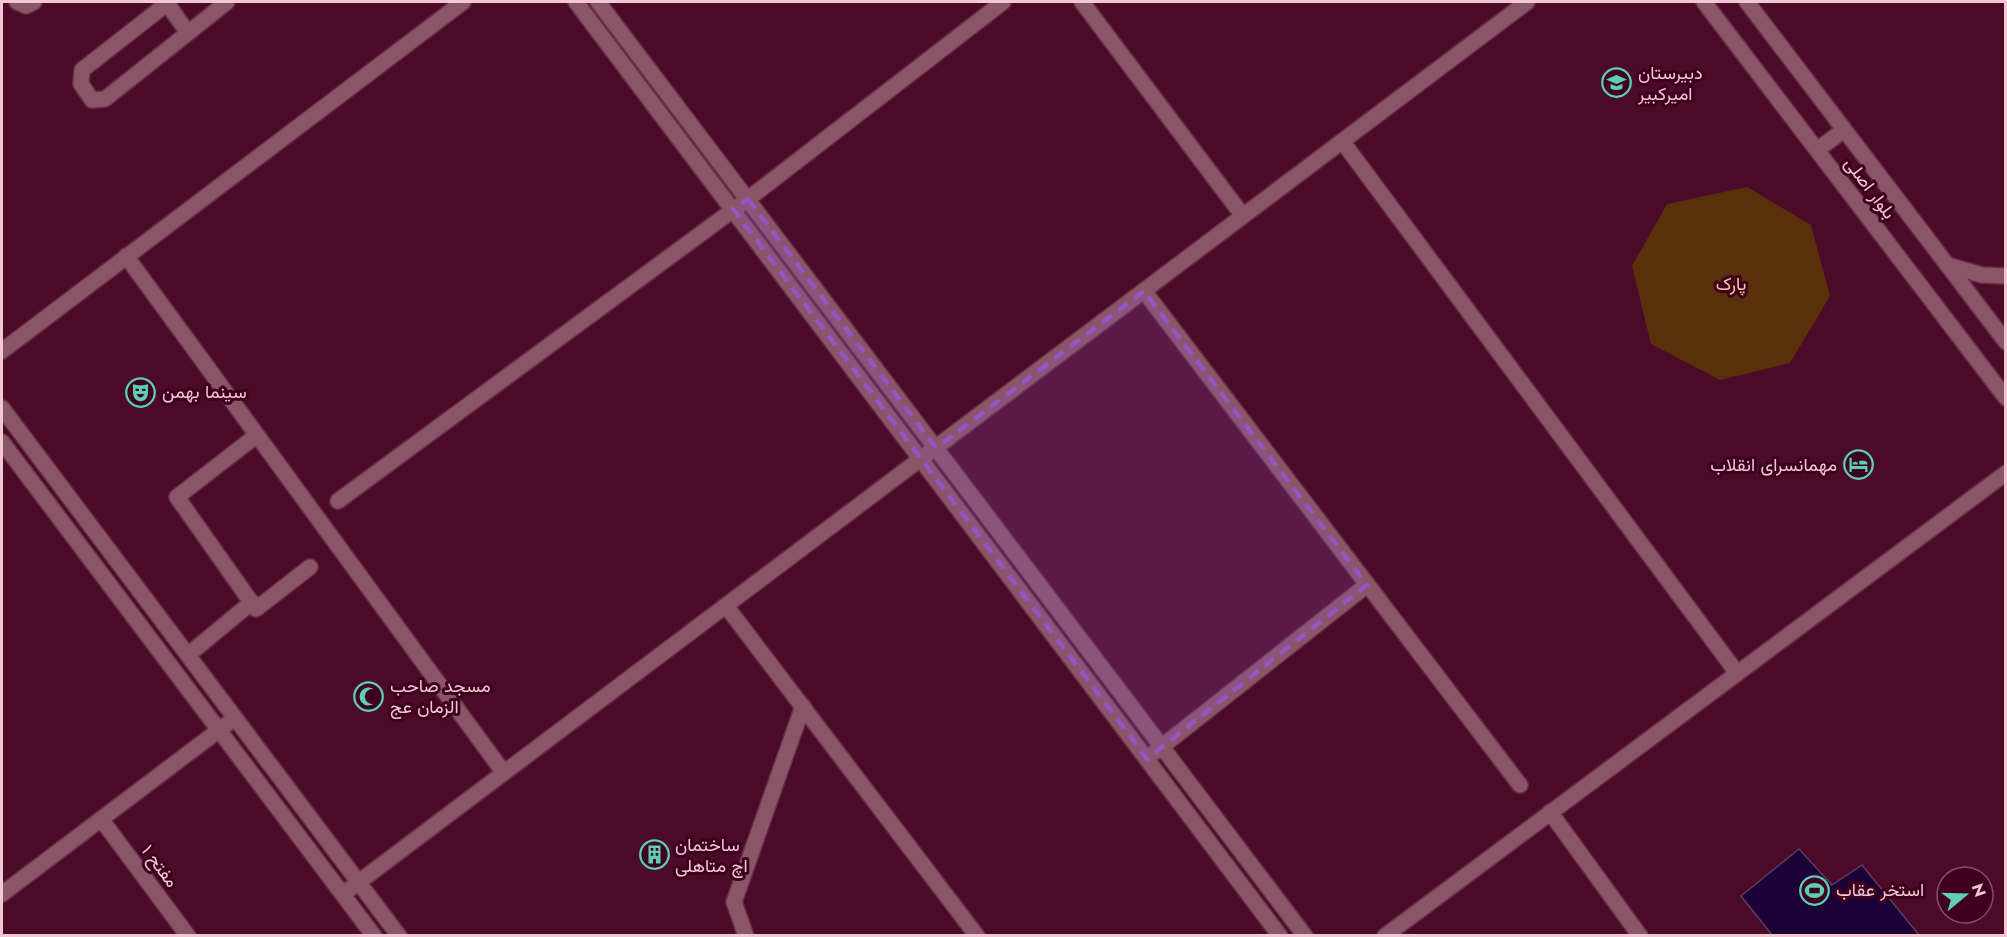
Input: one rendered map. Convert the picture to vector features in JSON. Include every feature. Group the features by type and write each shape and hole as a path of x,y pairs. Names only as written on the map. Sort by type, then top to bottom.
{"street":[{"path":"17,2 26,6 34,2"},
{"path":"188,33 168,2 85,68 79,78 83,90 92,100 105,99 227,2"},
{"path":"2,351 463,2"},
{"path":"576,2 1280,936"},
{"path":"598,2 1305,936"},
{"path":"338,501 748,199 1003,2"},
{"path":"1082,2 1243,216"},
{"path":"343,894 1527,2"},
{"name":"بلوار اصلی","path":"1704,2 2006,398"},
{"name":"بلوار اصلی","path":"1747,2 2006,342"},
{"path":"1817,150 1844,130"},
{"path":"1342,141 1737,673"},
{"path":"126,256 504,774"},
{"path":"1947,265 1982,275 2006,276"},
{"path":"1144,291 1520,785"},
{"path":"2,408 399,936"},
{"path":"257,435 177,497 256,609 310,567"},
{"path":"2,442 374,936"},
{"path":"1385,936 2006,473"},
{"path":"1147,759 1367,585"},
{"path":"188,655 252,602"},
{"path":"726,606 977,936"},
{"path":"746,936 734,902 803,706"},
{"path":"2,894 236,718"},
{"path":"1550,812 1641,936"},
{"name":"مفتح ۱","path":"101,819 188,936"}],"highlighted area":[{"path":"748,199 936,448 1144,291 1367,585 1147,759 733,209"}],"green space":[{"name":"پارک","path":"1747,187 1811,225 1830,296 1790,363 1720,380 1651,344 1632,266 1667,204"}],"shaded area":[{"name":"استخر عقاب","path":"1799,849 1832,885 1862,865 1919,935 1772,935 1741,896"}],"place":[{"name":"دبیرستان امیرکبیر","path":"1617,83"},
{"name":"سینما بهمن","path":"141,392"},
{"name":"مهمانسرای انقلاب","path":"1858,465"},
{"name":"مسجد صاحب الزمان عج","path":"369,696"},
{"name":"ساختمان اچ متاهلی","path":"654,855"},
{"name":"استخر عقاب","path":"1815,890"}]}
